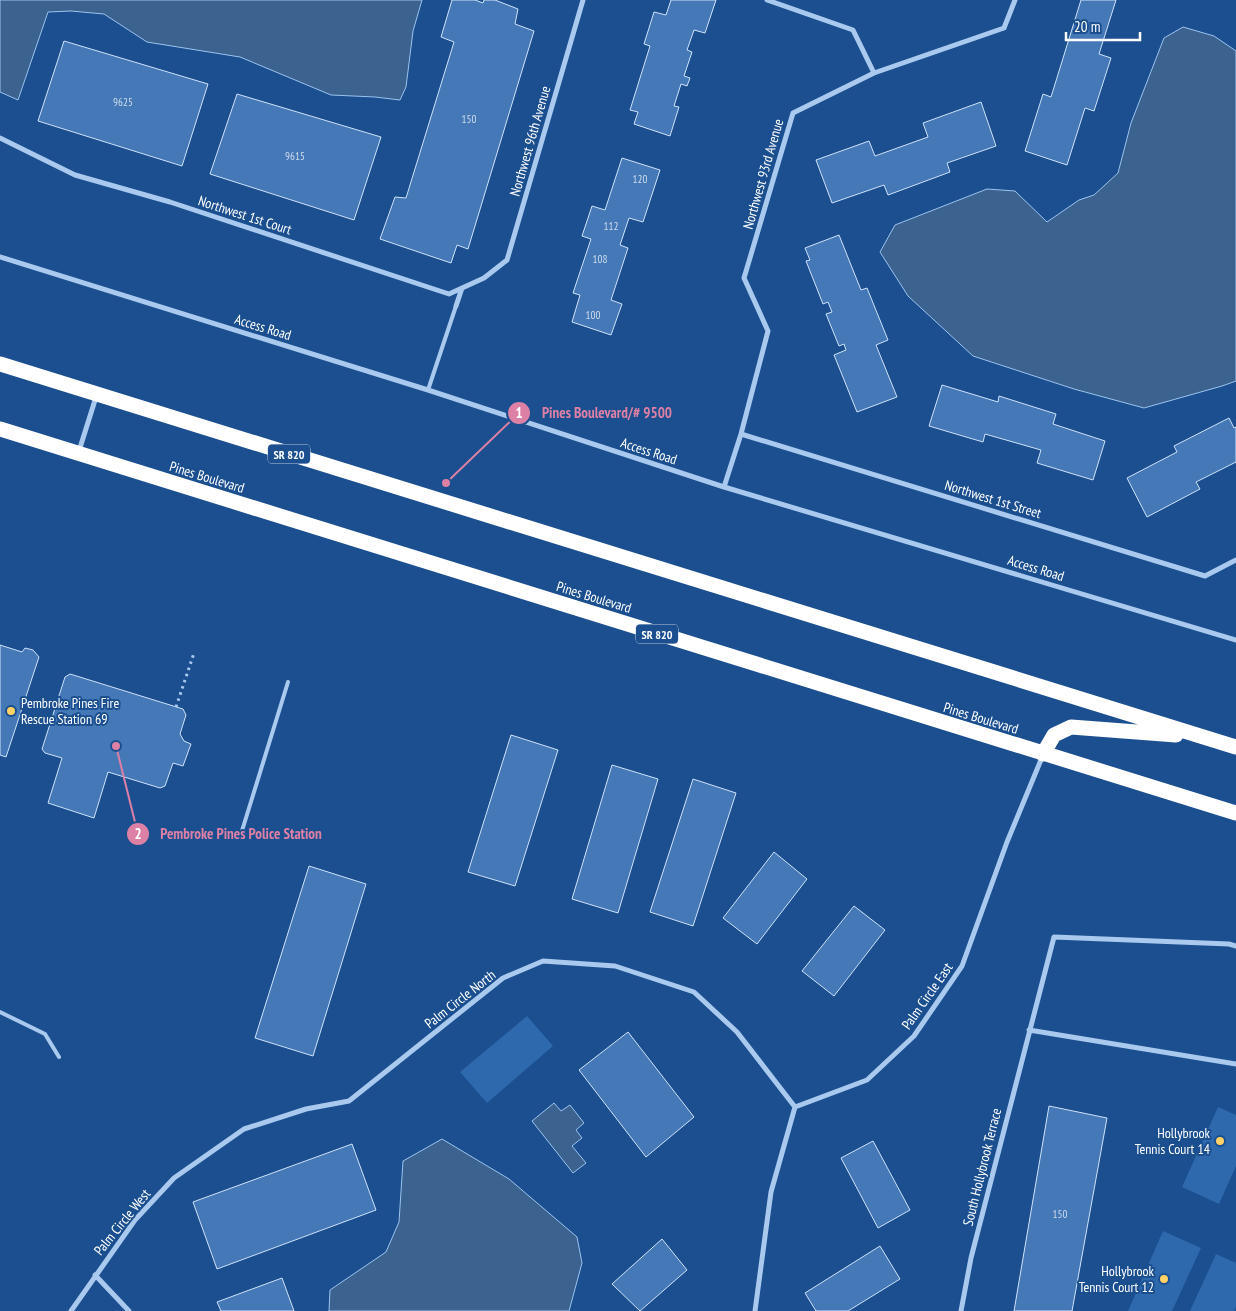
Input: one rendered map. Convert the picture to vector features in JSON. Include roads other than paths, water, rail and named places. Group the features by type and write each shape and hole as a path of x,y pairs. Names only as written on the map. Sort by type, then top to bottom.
{"highway":[{"name":"SR 820","path":"0,364 1236,746"},
{"name":"Pines Boulevard","path":"0,429 1236,813"},
{"path":"1043,754 1054,736 1071,727 1205,737"}],"street":[{"name":"Northwest 96th Avenue","path":"484,278 507,260 583,0"},
{"path":"767,0 853,30 874,73"},
{"name":"Northwest 93rd Avenue","path":"724,488 741,434 768,331 744,278 793,113 874,73 1004,28 1016,0"},
{"name":"Northwest 1st Court","path":"0,138 75,175 170,202 450,294 484,278"},
{"name":"Access Road","path":"0,257 428,390 724,488 1236,640"},
{"path":"456,306 462,288"},
{"path":"78,454 97,394"},
{"name":"Northwest 1st Street","path":"741,434 1205,576 1236,560"},
{"name":"Palm Circle East","path":"795,1107 867,1080 914,1036 962,966 1043,754"},
{"name":"South Hollybrook Terrace","path":"961,1311 971,1258 1054,937 1229,944 1236,946"},
{"name":"Palm Circle North","path":"202,1156 244,1129 306,1110 350,1101 503,978 543,961 615,966 694,992 737,1032 795,1107"},
{"path":"1029,1030 1236,1064"},
{"path":"755,1311 772,1192 795,1107"},
{"name":"Palm Circle West","path":"71,1311 134,1220 174,1178 202,1156"},
{"path":"95,1275 129,1311"}],"lane":[{"path":"428,390 456,306"},
{"path":"241,834 288,682"},
{"path":"0,1012 45,1034 58,1057"}],"place":[{"name":"Pines Boulevard/# 9500","path":"446,483"},
{"name":"Pembroke Pines Fire Rescue Station 69","path":"11,711"},
{"name":"Pembroke Pines Police Station","path":"116,746"},
{"name":"Hollybrook Tennis Court 14","path":"1220,1141"},
{"name":"Hollybrook Tennis Court 12","path":"1164,1279"}]}
